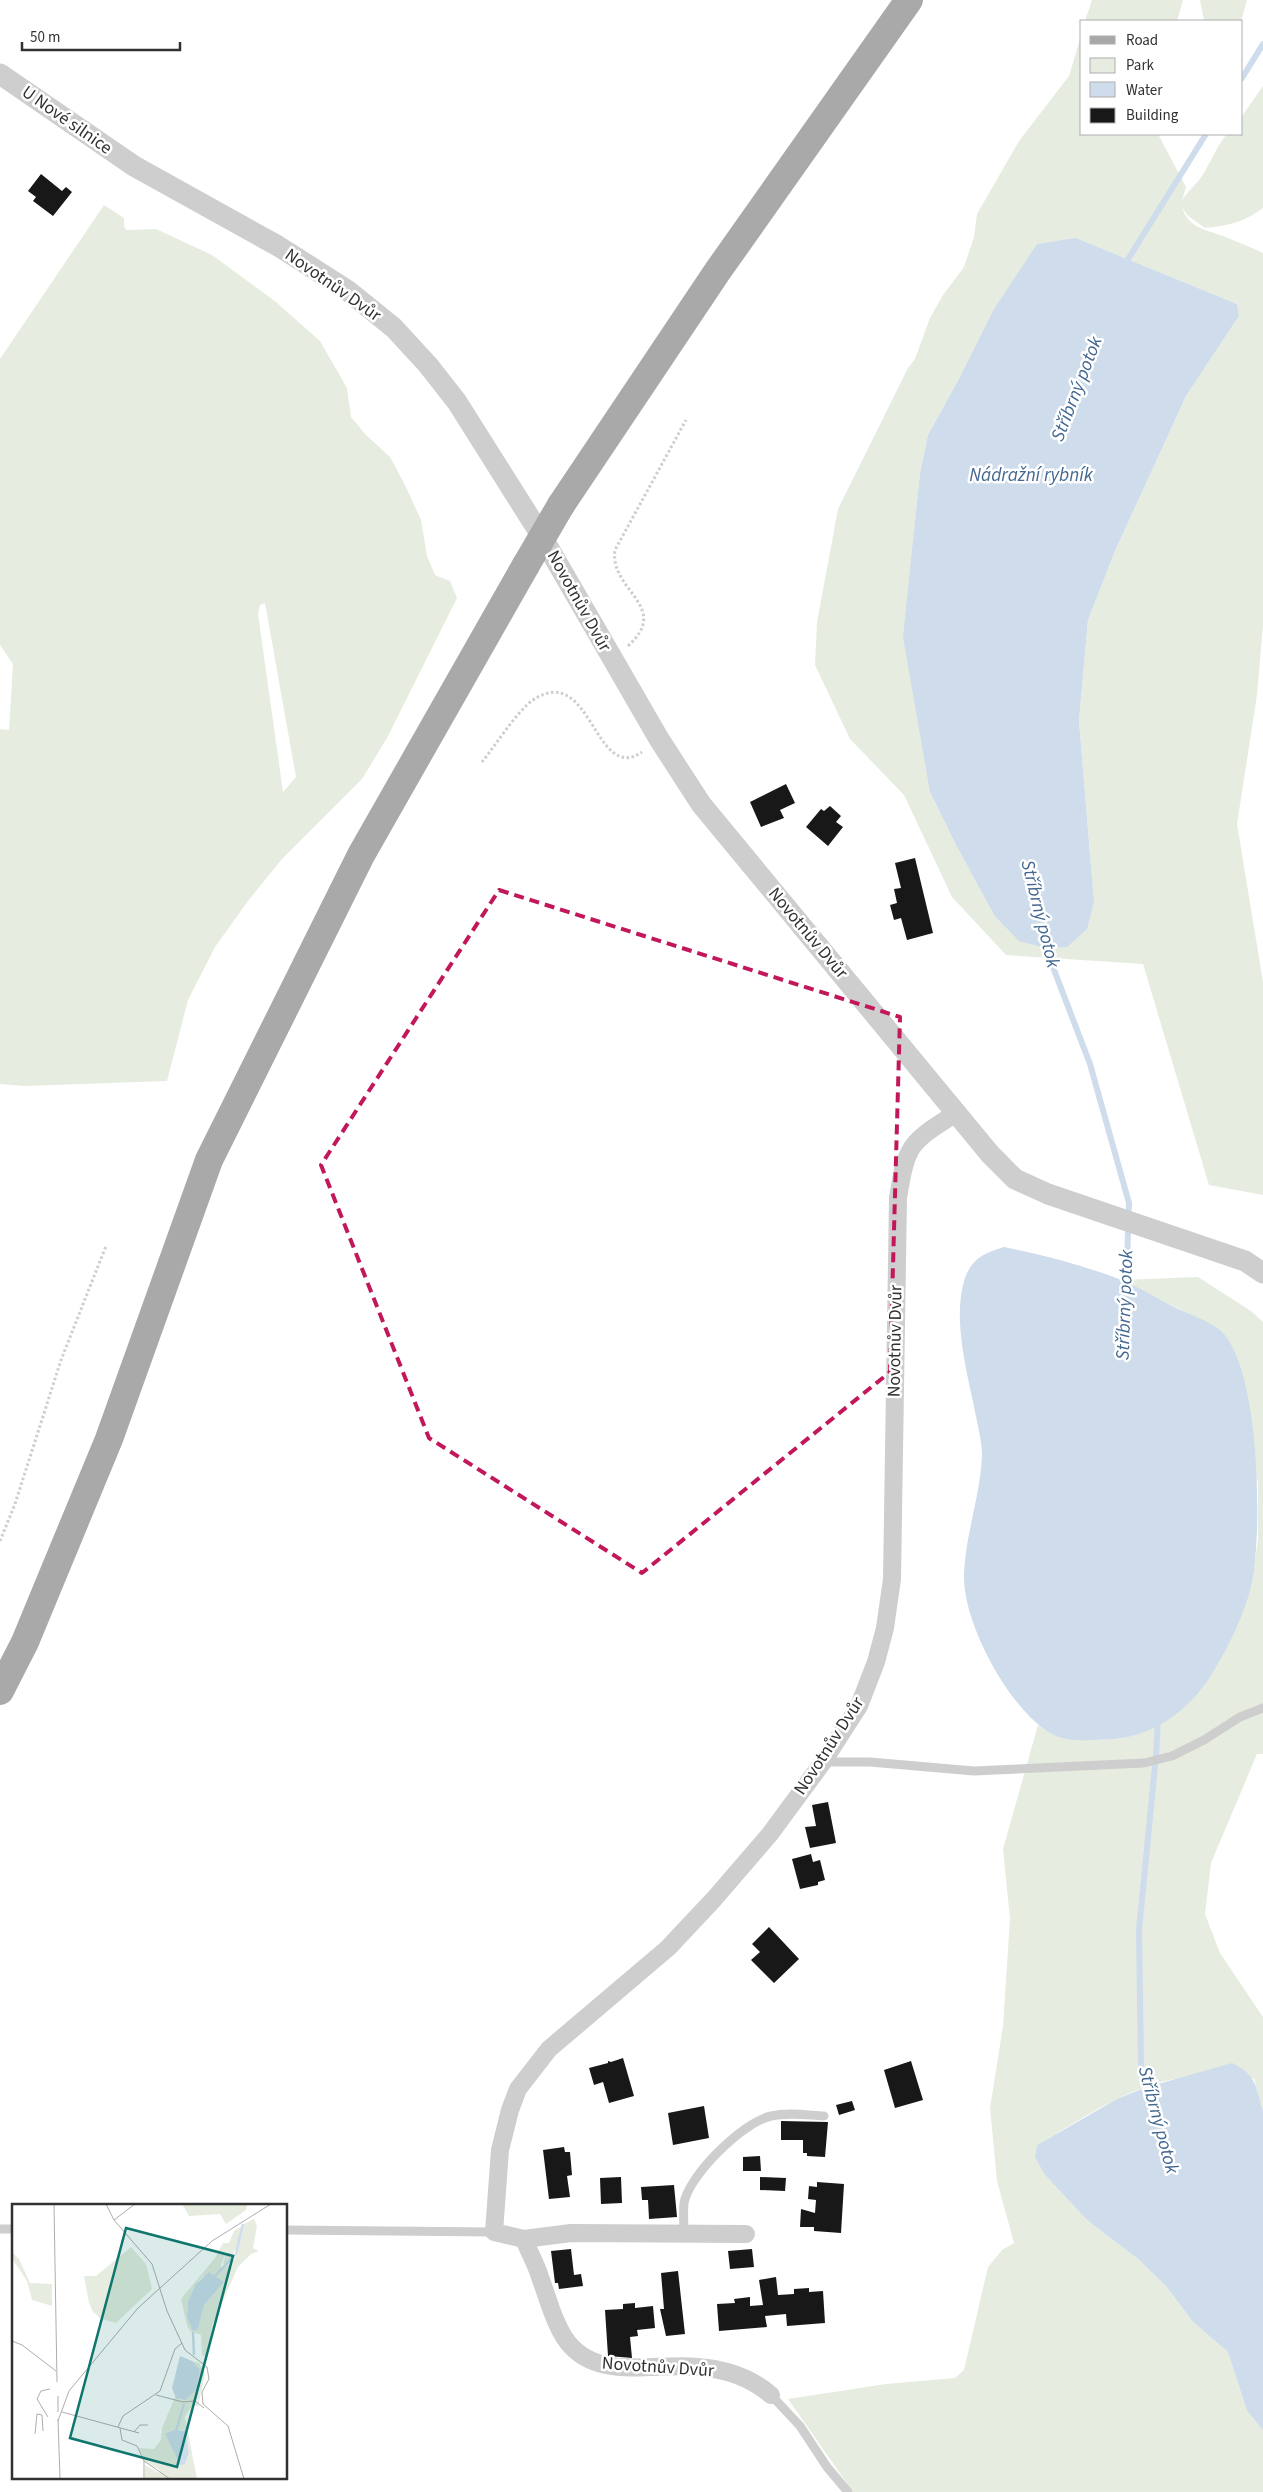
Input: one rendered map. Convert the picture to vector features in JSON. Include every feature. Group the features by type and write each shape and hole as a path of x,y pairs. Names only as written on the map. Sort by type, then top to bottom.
{"main road":[{"path":"0,1691 24,1642 109,1439 209,1160 361,855 561,505 717,272 909,0"}],"street":[{"name":"U Nové silnice","path":"0,74 134,166"},
{"name":"Novotnův Dvůr","path":"134,166 278,246 347,290 394,328 428,365 457,402 544,540 659,740 701,804 990,1154 1015,1179 1048,1194 1245,1261 1263,1274"},
{"name":"Novotnův Dvůr","path":"494,2232 500,2150 510,2110 518,2089 549,2049 668,1948 708,1906 770,1834 823,1762 859,1706 876,1662 885,1628 892,1579 898,1198 903,1170 910,1150 956,1113"},
{"path":"494,2232 524,2239 571,2233 746,2234"},
{"name":"Novotnův Dvůr","path":"524,2239 541,2278 551,2312 565,2339 590,2361 609,2367 698,2367 723,2371 745,2377 758,2384 771,2395"}],"lane":[{"path":"823,1762 870,1762 974,1771 1144,1763 1172,1756 1204,1740 1240,1717 1263,1708"},
{"path":"684,2234 684,2202 693,2180 734,2136 751,2123 769,2116 790,2113 824,2116"},
{"path":"288,2230 494,2232"},
{"path":"771,2395 800,2426 827,2467 848,2492"}],"path":[{"path":"612,660 638,637 644,617 638,600 617,574 614,565 615,550 686,420"},
{"path":"482,762 528,703 549,693 566,696 580,704 605,746 615,754 634,756 659,740"},
{"path":"0,1540 14,1504 61,1360 106,1246"}],"highlighted area":[{"path":"499,890 900,1017 890,1372 642,1573 429,1438 321,1165"}],"green space":[{"path":"1092,0 1183,0 1177,20 1085,20"},
{"path":"1200,0 1247,0 1241,20 1204,20"},
{"path":"1080,40 1080,135 1159,135 1186,187 1182,201 1202,176 1226,135 1243,135 1243,115 1263,86 1263,208 1249,217 1236,222 1205,228 1188,216 1182,208 1189,220 1199,227 1263,253 1263,625 1257,695 1237,824 1263,982 1263,1195 1209,1185 1143,964 1006,955 952,897 904,795 850,739 815,665 817,622 838,509 908,368 915,359 930,318 943,295 964,267 974,237 977,214 1019,141 1069,76","holes":["1076,238 1237,304 1239,316 1186,396 1115,551 1088,620 1079,721 1094,902 994,915 930,792 914,535 920,473 928,435 961,375"]},
{"path":"104,205 124,218 126,230 156,229 212,255 276,302 320,341 347,388 351,417 366,435 390,457 405,485 421,520 427,556 435,575 450,581 457,598 387,738 362,779 282,859 248,901 215,947 188,1000 167,1081 23,1086 0,1084 0,729 9,730 13,664 0,645 0,359","holes":["265,603 296,777 283,792 258,614 260,605"]},
{"path":"1198,1277 1251,1311 1263,1322 1263,1754 1257,1754 1211,1863 1205,1914 1220,1953 1263,2017 1263,2111 1254,2079 1181,2078 1142,2088 1124,2096 1088,2114 1037,2145 1045,2175 1087,2220 1138,2259 1166,2286 1193,2322 1228,2352 1247,2411 1263,2430 1263,2492 853,2492 788,2399 886,2384 955,2378 964,2370 988,2267 1002,2250 1014,2243 997,2181 990,2108 1003,2026 1010,1919 1003,1849 1038,1725 1060,1735 1080,1740 1124,1738 1251,1587 1258,1540 1258,1483 1220,1330 1122,1280"}],"water":[{"name":"Nádražní rybník","path":"1076,238 1237,304 1239,316 1186,396 1115,551 1088,620 1079,721 1094,902 1087,929 1067,947 1045,948 1019,941 994,915 930,792 903,637 920,473 928,435 994,309 1037,244"},
{"path":"1004,1247 1091,1269 1119,1279 1211,1324 1220,1330 1234,1349 1244,1378 1251,1414 1257,1493 1255,1563 1248,1598 1225,1652 1194,1697 1171,1718 1158,1726 1128,1737 1090,1740 1061,1738 1038,1724 1007,1689 993,1667 972,1621 966,1599 965,1564 969,1532 979,1485 982,1454 963,1349 960,1312 961,1294 965,1278 975,1261 985,1254"},
{"path":"1232,2063 1240,2067 1251,2077 1263,2111 1263,2430 1247,2411 1228,2352 1193,2322 1166,2286 1138,2259 1087,2220 1045,2175 1035,2157 1037,2145 1117,2099 1144,2088"}],"building":[{"path":"41,174 62,191 66,187 72,192 53,216 33,201 36,197 28,191"},
{"path":"786,784 795,803 780,810 784,818 761,827 750,802"},
{"path":"830,806 841,816 836,822 843,827 828,846 806,827 821,809 824,811"},
{"path":"915,858 933,933 907,940 901,918 894,920 890,905 897,903 894,889 901,888 895,863"},
{"path":"828,1802 836,1843 810,1848 805,1827 816,1826 812,1805"},
{"path":"811,1854 813,1862 820,1860 825,1880 818,1882 818,1885 800,1889 792,1859"},
{"path":"769,1927 799,1959 774,1983 751,1960 760,1952 752,1944"},
{"path":"623,2058 634,2096 609,2103 603,2082 594,2085 589,2068"},
{"path":"911,2061 923,2100 895,2108 884,2070"},
{"path":"852,2101 855,2110 839,2115 836,2105"},
{"path":"704,2106 709,2138 673,2145 668,2113"},
{"path":"781,2121 828,2122 825,2157 807,2156 807,2153 803,2153 803,2140 781,2140"},
{"path":"564,2147 565,2152 570,2152 572,2175 567,2176 570,2197 549,2199 543,2150"},
{"path":"760,2156 761,2171 743,2171 743,2157"},
{"path":"621,2177 622,2203 601,2204 600,2178"},
{"path":"760,2177 786,2178 785,2191 760,2190"},
{"path":"817,2182 844,2184 841,2233 814,2231 814,2227 800,2227 801,2209 815,2213 816,2200 808,2199 809,2186 817,2187"},
{"path":"674,2185 677,2217 649,2219 648,2200 642,2200 641,2187"},
{"path":"571,2249 574,2275 581,2274 583,2286 559,2289 558,2283 555,2283 551,2251"},
{"path":"752,2249 754,2267 730,2269 728,2251"},
{"path":"678,2271 685,2334 666,2336 660,2309 664,2309 661,2273"},
{"path":"776,2277 778,2295 794,2294 794,2289 809,2288 809,2292 823,2291 825,2323 787,2326 786,2314 765,2316 767,2327 719,2331 717,2304 735,2303 734,2299 750,2297 750,2306 763,2305 759,2280"},
{"path":"635,2303 635,2308 653,2306 655,2328 637,2330 638,2336 630,2337 632,2358 608,2356 605,2310 623,2309 623,2304"}],"waterway":[{"name":"Stříbrný potok","path":"1243,76 1263,44"},
{"name":"Stříbrný potok","path":"1125,264 1205,135"},
{"name":"Stříbrný potok","path":"1043,941 1090,1064 1129,1203 1126,1289"},
{"name":"Stříbrný potok","path":"1156,1755 1158,1719"},
{"name":"Stříbrný potok","path":"1149,2094 1141,2066 1139,1930 1155,1766"}]}
